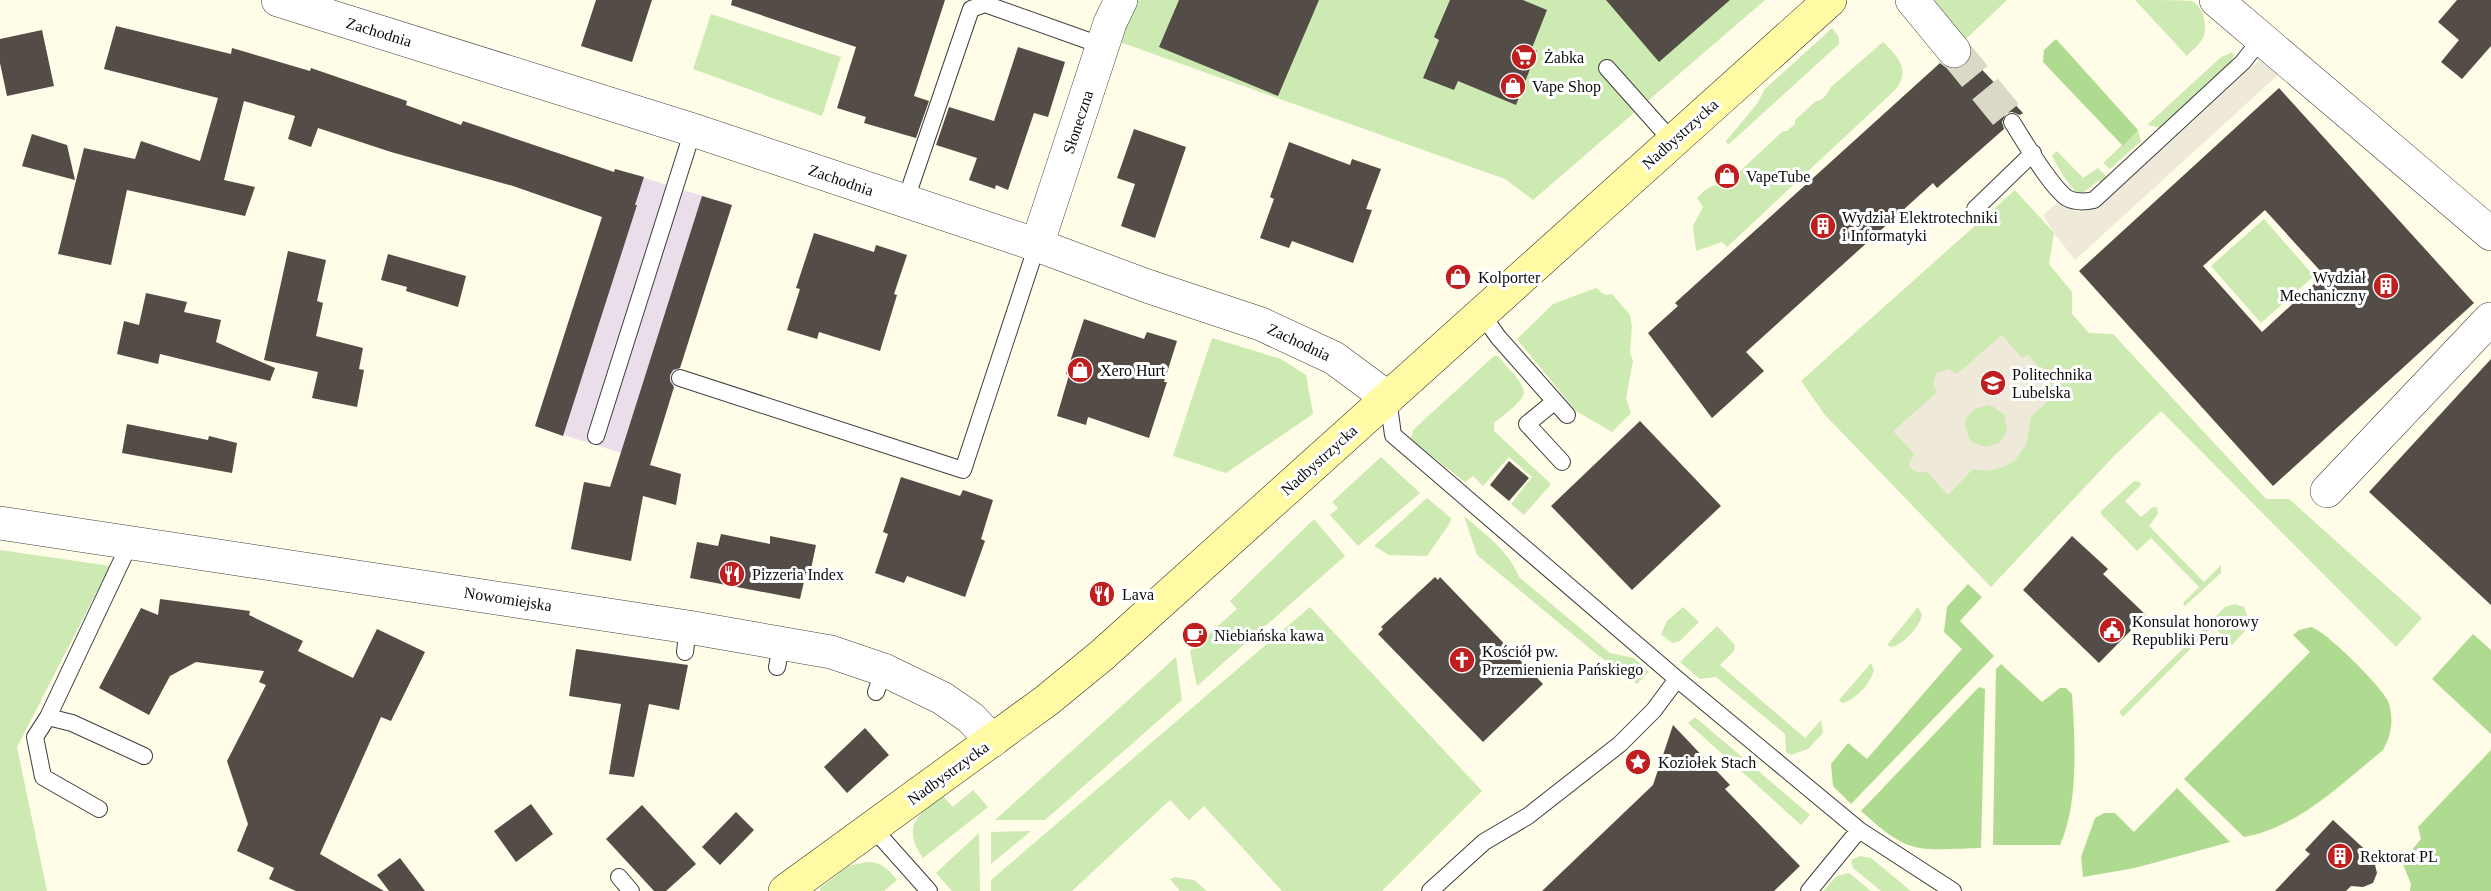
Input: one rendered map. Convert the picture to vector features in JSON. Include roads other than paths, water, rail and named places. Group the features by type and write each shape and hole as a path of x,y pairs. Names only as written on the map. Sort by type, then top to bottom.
{"street":[{"name":"Zachodnia","path":"278,0 693,130 1037,245 1147,286 1261,324 1305,343 1365,378 1388,398"},
{"name":"Słoneczna","path":"1037,245 1110,22 1121,0"},
{"name":"Nadbystrzycka","path":"796,888 872,827 1046,701 1101,656 1830,0"},
{"path":"1912,0 1954,51"},
{"path":"2216,0 2491,234"},
{"path":"2326,491 2490,319"},
{"name":"Nowomiejska","path":"0,523 131,541 780,655 831,652 880,681 942,698 971,718 992,741"}],"lane":[{"path":"905,202 971,9 986,4 1103,46"},
{"path":"2012,122 2053,183 2067,198 2082,203 2094,200 2243,62 2261,39"},
{"path":"1607,68 1672,141"},
{"path":"596,436 693,130"},
{"path":"1975,208 2033,153"},
{"path":"680,378 963,470 1037,245"},
{"path":"1481,313 1498,337 1567,415"},
{"path":"1388,398 1393,435 1677,679 1859,830 1953,891"},
{"path":"1554,402 1527,424 1562,462"},
{"path":"99,809 43,777 35,737 48,717 131,541"},
{"path":"1430,891 1484,842 1528,816 1620,744 1654,710 1677,679"},
{"path":"48,717 72,723 144,756"},
{"path":"872,827 929,891"},
{"path":"1809,891 1859,830"},
{"path":"619,877 631,891"}],"tunnel":[{"path":"1954,51 2012,122"}],"place":[{"name":"Żabka","path":"1524,57"},
{"name":"Vape Shop","path":"1513,86"},
{"name":"VapeTube","path":"1727,176"},
{"name":"Wydział Elektrotechniki i Informatyki","path":"1823,226"},
{"name":"Kolporter","path":"1458,277"},
{"name":"Wydział Mechaniczny","path":"2386,286"},
{"name":"Xero Hurt","path":"1080,370"},
{"name":"Politechnika Lubelska","path":"1993,383"},
{"name":"Pizzeria Index","path":"732,574"},
{"name":"Lava","path":"1102,594"},
{"name":"Konsulat honorowy Republiki Peru","path":"2112,630"},
{"name":"Niebiańska kawa","path":"1195,635"},
{"name":"Kościół pw. Przemienienia Pańskiego","path":"1462,660"},
{"name":"Koziołek Stach","path":"1638,762"},
{"name":"Rektorat PL","path":"2340,856"}]}
